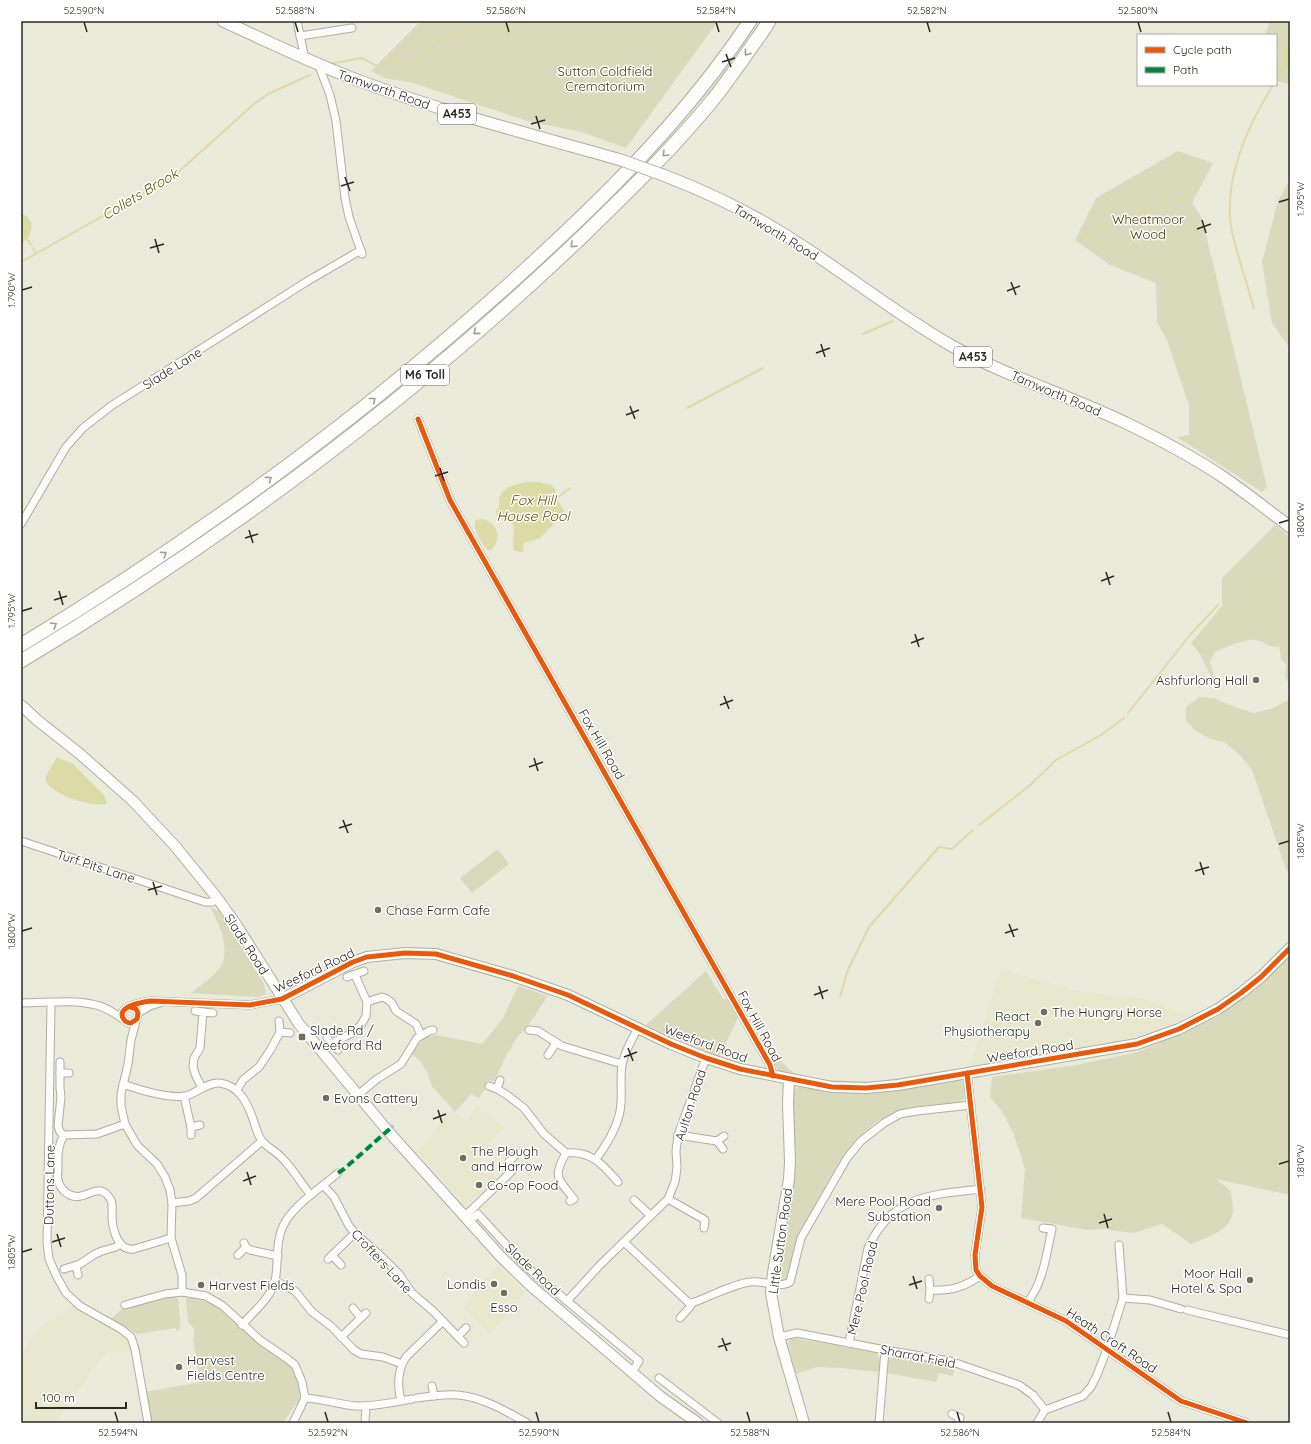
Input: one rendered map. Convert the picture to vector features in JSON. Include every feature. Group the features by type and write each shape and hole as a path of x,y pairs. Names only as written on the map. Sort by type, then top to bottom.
{"highway":[{"name":"M6 Toll","path":"21,645 96,599 180,544 310,450 417,365 541,256 610,190 656,141 698,92 737,41 750,21"},
{"name":"M6 Toll","path":"21,661 132,592 220,532 323,457 418,382 480,329 568,249 634,186 674,144 713,100 769,21"}],"main road":[{"name":"Tamworth Road","path":"223,21 305,58 319,66 416,101 621,160 662,174 719,199 776,229 902,314 970,355 1000,370 1108,415 1176,449 1224,478 1290,527"}],"street":[{"path":"297,21 305,58"},
{"path":"300,36 352,28"},
{"name":"Slade Lane","path":"21,524 66,447 83,428 111,406 306,282 361,252 345,198 336,121 330,95 319,66"},
{"name":"Fox Hill Road","path":"418,418 450,500 770,1064 773,1076"},
{"name":"Slade Road","path":"21,705 133,801 171,842 218,899 237,926 299,1024 388,1130 501,1257 529,1284 661,1397 698,1423"},
{"name":"Turf Pits Lane","path":"21,841 205,902 212,902 218,899"},
{"name":"Weeford Road","path":"110,1010 127,1008 138,1003 151,1001 250,1005 282,999 353,962 367,957 405,953 436,954 513,976 568,995 706,1058 740,1069 832,1087 866,1088 898,1085 1137,1044 1179,1029 1218,1009 1262,977 1290,948"},
{"path":"347,977 364,971"},
{"path":"338,1050 330,1041 354,1032 361,1025 366,1016 367,1002 355,975"},
{"path":"367,1002 382,997 387,999 392,1003 396,1011 416,1024 421,1035"},
{"name":"Weeford Road","path":"138,1013 150,1006 164,1002"},
{"name":"Weeford Road","path":"21,1003 83,1003 97,1005 110,1010 125,1021"},
{"name":"Duttons Lane","path":"51,1003 49,1259 66,1293 80,1306 122,1329 131,1337 135,1349 148,1423"},
{"path":"131,1040 122,1014 127,1008 136,1009 138,1017 131,1040 128,1064 121,1094 121,1106 125,1124 137,1145 156,1164 165,1177 170,1190 172,1203 171,1238 181,1270 182,1292"},
{"path":"195,1012 213,1013"},
{"path":"202,1088 193,1067 194,1058 200,1048 203,1012"},
{"path":"125,1021 131,1023 136,1021"},
{"path":"237,1090 243,1080 254,1072 262,1062 280,1032 278,1021"},
{"path":"596,1159 606,1144 617,1122 620,1110 622,1064 638,1028"},
{"path":"358,1095 374,1081 401,1064 405,1060 414,1042 421,1035 433,1030"},
{"path":"529,1030 538,1031 556,1043 622,1064"},
{"path":"280,1032 290,1033"},
{"path":"548,1055 556,1043"},
{"name":"Aulton Road","path":"567,1301 601,1264 668,1199 675,1182 678,1135 706,1058"},
{"path":"60,1062 61,1097 58,1126 60,1132 64,1135 97,1134 125,1124"},
{"path":"60,1073 69,1072"},
{"path":"930,1290 944,1291 954,1289 967,1285 980,1276 976,1270 975,1259 982,1207 981,1189 967,1073"},
{"name":"Little Sutton Road","path":"789,1079 789,1179 771,1293 779,1337 804,1423"},
{"path":"497,1089 500,1080"},
{"path":"123,1084 154,1093 184,1096 209,1085 218,1083 228,1085 237,1090 246,1101 262,1141 284,1160 298,1178 301,1185 311,1195"},
{"path":"489,1086 507,1094 524,1108 544,1134 566,1153 576,1152 596,1159 618,1182"},
{"path":"184,1096 191,1127 191,1135"},
{"path":"680,1318 692,1303 743,1283 752,1281 785,1284 790,1282 801,1238 847,1158 861,1141 884,1123 900,1114 971,1105"},
{"path":"191,1127 200,1126"},
{"path":"64,1135 58,1144 58,1181 61,1188 70,1195 78,1197 96,1190 104,1193 111,1200 114,1226 120,1244 129,1250 171,1238"},
{"path":"678,1135 717,1141 724,1136"},
{"path":"172,1203 189,1201 196,1198 262,1141"},
{"path":"717,1141 723,1149"},
{"path":"466,1219 513,1170 508,1163 518,1152"},
{"path":"566,1153 557,1174 572,1200 579,1205"},
{"path":"242,1325 268,1296 275,1281 283,1226 294,1211 338,1173"},
{"name":"Crofters Lane","path":"323,1185 334,1197 349,1226 355,1233 388,1263 412,1293 443,1321 464,1343"},
{"name":"Mere Pool Road","path":"849,1343 868,1248 881,1226 897,1210 919,1198 981,1189"},
{"path":"668,1199 707,1222"},
{"path":"634,1200 650,1215"},
{"name":"Slade Road","path":"466,1219 478,1214 521,1261 537,1276 640,1361 632,1372"},
{"path":"1043,1228 1060,1230"},
{"path":"1028,1302 1036,1290 1040,1280 1052,1229"},
{"path":"341,1265 330,1257 355,1233"},
{"path":"624,1242 688,1302 692,1303"},
{"path":"64,1269 76,1266 95,1254 116,1247 120,1244"},
{"path":"238,1255 245,1245 250,1250 278,1256"},
{"path":"1037,1423 1045,1410 1077,1399 1087,1392 1097,1375 1123,1298 1119,1245"},
{"path":"76,1266 78,1275"},
{"path":"529,1284 537,1276"},
{"name":"Heath Croft Road","path":"980,1276 992,1286 1066,1321 1181,1401 1247,1423"},
{"path":"929,1279 929,1299"},
{"path":"275,1281 296,1292 312,1312 332,1327 349,1345 361,1354 383,1357 402,1364"},
{"path":"129,1301 182,1292 195,1293 223,1306 260,1340 295,1365 302,1382 305,1398 293,1423"},
{"path":"1123,1298 1150,1300 1290,1335"},
{"path":"342,1337 363,1316 353,1308"},
{"path":"401,1400 399,1380 402,1364 406,1357 443,1321"},
{"path":"458,1336 466,1328"},
{"path":"593,1338 600,1328"},
{"name":"Sharrat Field","path":"779,1337 797,1333 950,1361 1019,1385 1033,1395 1045,1410"},
{"path":"879,1423 885,1350"},
{"path":"659,1378 718,1423"},
{"path":"432,1386 434,1396"},
{"path":"661,1397 669,1386"},
{"path":"305,1398 355,1406 378,1406 414,1398 459,1395 475,1398 508,1412 527,1423"},
{"path":"364,1423 366,1406"},
{"path":"952,1414 959,1420 968,1419"}],"shaded area":[{"path":"1001,969 1070,989 1099,994 1142,998 1191,1015 1151,1033 1113,1042 970,1066"},
{"path":"477,1105 504,1127 489,1143 490,1145 478,1157 496,1179 466,1206 417,1151 429,1139 452,1109 466,1121"},
{"path":"499,1266 525,1292 490,1335 463,1308 482,1281"},
{"path":"73,1305 116,1330 130,1342 132,1352 107,1352 92,1370 56,1423 21,1423 21,1356 39,1328"}],"green space":[{"name":"Sutton Coldfield Crematorium","path":"425,21 718,21 626,148 578,131 530,122 413,83 385,78 371,71 419,23"},
{"path":"1270,21 1290,21 1290,37 1282,56 1281,73 1290,69 1290,84 1277,81 1277,34 1265,34"},
{"name":"Wheatmoor Wood","path":"1178,151 1213,163 1192,203 1202,218 1267,487 1262,492 1177,437 1189,435 1189,405 1167,340 1157,322 1156,283 1110,265 1075,240 1096,198"},
{"path":"1290,179 1290,348 1272,323 1262,262 1278,201"},
{"path":"1275,525 1290,537 1290,684 1285,678 1286,664 1281,659 1279,646 1269,646 1255,640 1246,640 1215,652 1210,662 1217,688 1200,654 1191,643 1222,606 1222,578"},
{"path":"1199,697 1214,698 1237,708 1254,713 1271,709 1290,699 1290,874 1286,869 1252,770 1238,753 1224,742 1210,739 1195,730 1186,721 1186,707"},
{"path":"498,849 509,864 472,893 460,878"},
{"path":"210,907 219,911 264,984 266,994 258,997 191,993 215,974 224,959 225,951 222,935"},
{"path":"1290,956 1290,1195 1216,1179 1231,1191 1233,1210 1232,1217 1218,1232 1191,1244 1162,1224 1133,1233 1103,1229 1087,1230 1021,1218 1025,1169 1013,1132 1001,1110 990,1097 992,1077 1076,1065 1138,1052 1219,1016"},
{"path":"706,971 723,999 730,1000 738,1017 719,1058 646,1025"},
{"path":"518,986 548,996 525,1030 518,1036 508,1052 494,1081 487,1081 485,1089 479,1098 471,1094 455,1112 432,1086 427,1072 419,1060 412,1054 417,1046 427,1037 436,1035 479,1044 483,1043 503,1018"},
{"path":"768,1046 773,1054 794,1073 803,1077 826,1080 874,1082 983,1066 882,1084 841,1085 780,1074 765,1049"},
{"path":"959,1079 964,1084 967,1092 967,1095 962,1101 901,1110 880,1120 857,1139 839,1163 800,1234 790,1275 787,1279 780,1280 776,1275 792,1093 796,1088 802,1085 838,1091"},
{"path":"172,1296 178,1298 180,1329 176,1331 176,1328 137,1334 111,1319 123,1308"},
{"path":"192,1296 212,1304 225,1313 256,1341 287,1362 294,1371 298,1381 300,1393 299,1401 283,1423 150,1423 145,1392 201,1382 193,1340 195,1330 188,1322 186,1299"},
{"path":"793,1338 875,1352 880,1364 879,1372 817,1367 796,1374 788,1345 789,1340"},
{"path":"895,1355 955,1366 953,1376 939,1373 936,1382 887,1373 887,1365 889,1360"}],"water":[{"path":"1290,37 1290,69 1281,73 1282,56"},
{"path":"21,214 29,219 32,228 28,236 21,243"},
{"name":"Fox Hill House Pool","path":"528,482 539,482 551,485 555,489 557,498 565,513 540,538 524,543 523,552 520,552 514,550 513,547 514,525 497,516 496,512 499,506 499,497 505,490 512,486"},
{"path":"479,519 490,522 496,530 497,540 491,550 486,548 475,528 475,521"},
{"path":"57,757 73,764 104,795 107,804 92,804 83,802 65,796 51,787 46,782 46,776"}],"waterway":[{"name":"Collets Brook","path":"329,64 361,58 379,66 384,66 403,59 412,60 417,63 424,61 437,42 448,36 486,27 498,29 513,22 527,23 529,21"},
{"path":"1277,79 1281,73"},
{"name":"Collets Brook","path":"21,262 174,176 254,104 268,94 310,75"},
{"path":"1254,309 1232,232 1230,195 1233,176 1245,138 1253,120 1272,87"},
{"path":"1174,203 1191,197"},
{"path":"1080,241 1091,231 1163,204"},
{"path":"27,239 31,245"},
{"name":"Collets Brook","path":"33,248 36,253"},
{"path":"863,334 893,321"},
{"path":"687,408 763,368"},
{"path":"557,498 570,488"},
{"path":"1231,600 1268,549 1273,537"},
{"path":"1128,713 1190,635 1218,605"},
{"path":"979,825 1028,787 1056,760 1101,735 1124,718"},
{"path":"840,997 847,972 869,927 939,847 952,849 973,830"}],"marked path":[{"path":"338,1173 393,1126"}],"cycle path":[{"path":"418,419 450,500 770,1065 773,1076"},
{"path":"130,1007 136,1009 138,1013 137,1019 131,1023 127,1022 123,1018 122,1014 124,1010 132,1005 151,1001 250,1005 282,999 353,962 367,957 405,953 436,954 513,976 568,995 671,1044 706,1058 740,1069 832,1087 866,1088 898,1085 1137,1044 1179,1029 1218,1009 1261,977 1290,948"},
{"path":"967,1073 982,1207 975,1255 976,1270 980,1276 992,1286 1066,1321 1181,1401 1247,1423"}],"place":[{"name":"Ashfurlong Hall","path":"1256,680"},
{"name":"Chase Farm Cafe","path":"378,910"},
{"name":"The Hungry Horse","path":"1044,1012"},
{"name":"React Physiotherapy","path":"1038,1023"},
{"name":"Slade Rd / Weeford Rd","path":"302,1037"},
{"name":"Evons Cattery","path":"326,1098"},
{"name":"The Plough and Harrow","path":"463,1158"},
{"name":"Co-op Food","path":"479,1185"},
{"name":"Mere Pool Road Substation","path":"939,1208"},
{"name":"Moor Hall Hotel & Spa","path":"1250,1280"},
{"name":"Londis","path":"494,1284"},
{"name":"Harvest Fields","path":"201,1285"},
{"name":"Esso","path":"504,1293"},
{"name":"Harvest Fields Centre","path":"179,1367"}]}
